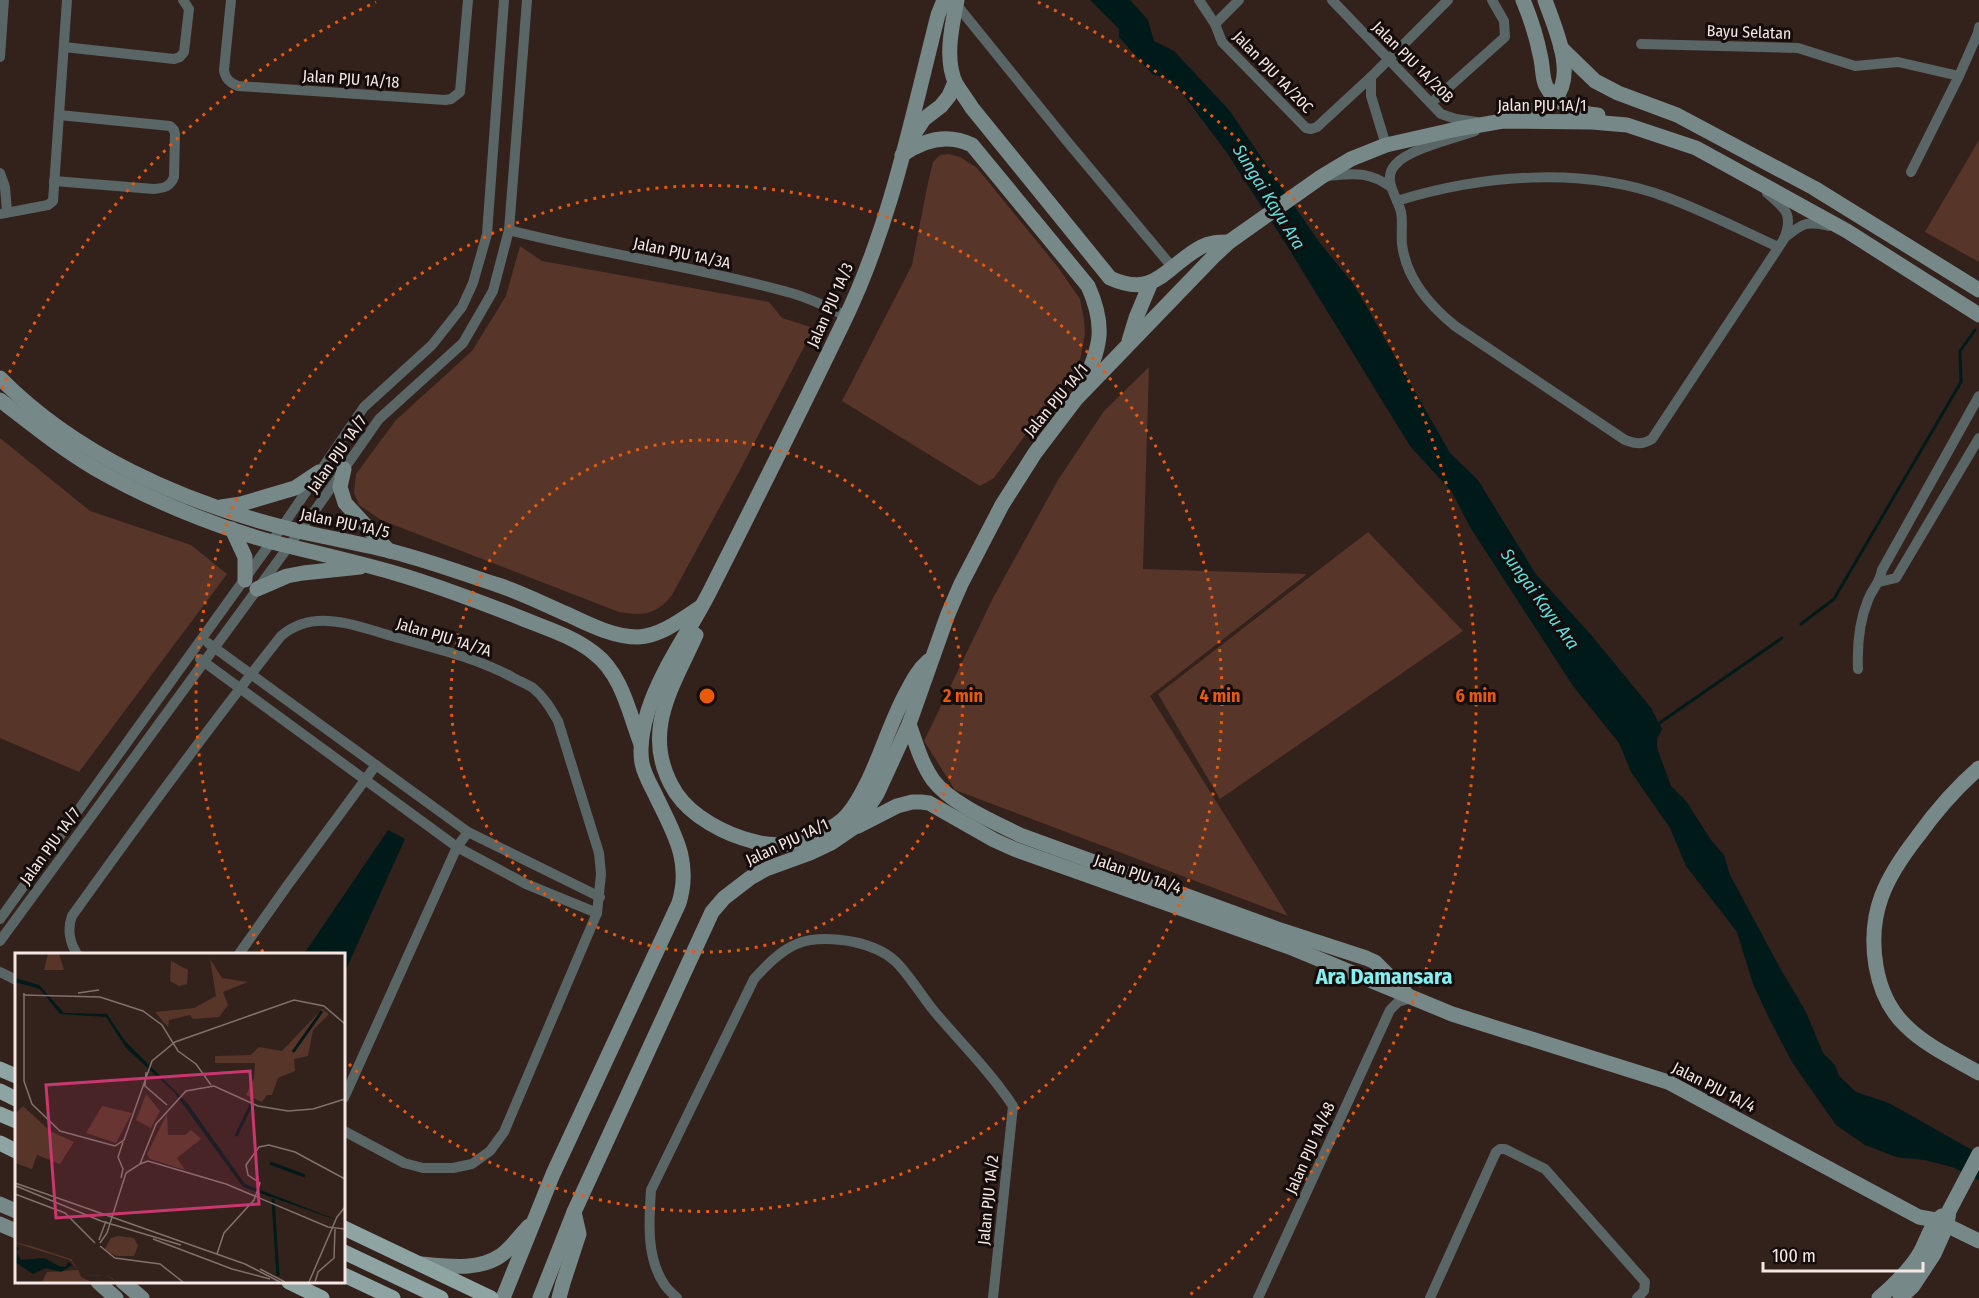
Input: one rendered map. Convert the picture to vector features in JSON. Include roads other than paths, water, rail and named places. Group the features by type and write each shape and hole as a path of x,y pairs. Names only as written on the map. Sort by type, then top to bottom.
{"main road":[{"path":"0,1069 15,1076"},
{"path":"0,1091 15,1098"},
{"path":"0,1114 15,1121"},
{"path":"0,1143 15,1150"},
{"path":"345,1228 491,1298"},
{"path":"345,1252 441,1298"},
{"path":"345,1275 393,1298"},
{"path":"442,1275 464,1298"},
{"path":"293,1283 322,1298"}],"street":[{"path":"0,57 4,0"},
{"path":"0,173 5,187 3,213 51,204 67,0"},
{"path":"64,47 174,59 180,57 184,52 189,9 183,0"},
{"name":"Jalan PJU 1A/18","path":"231,0 224,70 232,83 238,86 445,100 451,99 460,92 468,0"},
{"name":"Jalan PJU 1A/7","path":"0,941 214,648 272,542 364,407 432,345 462,307 473,283 488,234 504,0"},
{"name":"Jalan PJU 1A/7","path":"0,919 202,639 288,545 379,419 464,343 494,291 509,230 527,0"},
{"name":"Jalan PJU 1A/20C","path":"1199,0 1215,24 1222,42 1306,128 1317,127 1371,77"},
{"path":"1215,24 1239,0"},
{"name":"Jalan PJU 1A/20B","path":"1332,0 1441,114 1484,124"},
{"path":"1386,145 1371,96 1371,77 1448,0"},
{"path":"1431,104 1505,37 1504,21 1492,0"},
{"path":"1523,0 1533,22 1542,61 1543,78 1555,98 1576,111 1622,116 1642,121 1696,148"},
{"path":"1545,0 1561,48 1564,65 1564,84 1555,98 1548,104 1407,155 1394,165 1390,175 1391,187 1402,221 1405,256 1412,276 1419,289 1444,317 1625,440 1635,444 1645,444 1652,439 1781,243 1788,228 1789,217 1785,208 1748,177"},
{"path":"952,1 950,44 955,82 972,108 1110,278 1126,285 1151,282 1201,247 1231,240"},
{"path":"952,1 1173,268"},
{"name":"Jalan PJU 1A/3","path":"702,607 846,316 879,238 938,15 952,1"},
{"path":"1911,172 1959,76 1979,27"},
{"name":"Bayu Selatan","path":"1641,44 1798,48 1856,66 1898,62 1959,76"},
{"name":"Jalan PJU 1A/1","path":"1561,48 1595,81 1618,93 1677,116 1814,188 1979,290"},
{"path":"902,155 924,119 941,106 949,96 955,82"},
{"path":"54,181 154,189 167,187 174,177 175,134 170,126 59,115"},
{"name":"Jalan PJU 1A/1","path":"540,1298 574,1212 712,912 724,898 750,878 766,869 831,843 856,826 877,794 909,724 961,584 999,511 1035,453 1076,399 1231,240 1321,177 1351,159 1386,145 1484,124 1503,121 1592,122 1627,125 1696,148 1847,231 1974,312"},
{"path":"902,155 926,141 942,139 962,141 972,145 1088,286 1095,302 1099,346 1076,399"},
{"path":"1321,177 1371,175 1391,187"},
{"path":"1397,201 1496,179 1590,179 1664,196 1781,243"},
{"path":"1781,243 1804,223 1814,222 1847,231"},
{"name":"Jalan PJU 1A/3A","path":"509,230 552,242 703,272 793,293 846,316"},
{"path":"1128,345 1151,282"},
{"path":"1974,312 1979,323"},
{"name":"Jalan PJU 1A/5","path":"0,378 29,407 94,451 156,483 215,508 298,531 389,551 505,588 598,628 621,635 639,637 655,633 674,625 702,607"},
{"path":"1858,669 1858,639 1869,596 1879,582 1882,570 1979,396"},
{"name":"Jalan PJU 1A/5","path":"0,400 40,432 96,469 156,500 272,542 394,573 475,600 563,635 582,645 609,667 618,683 640,744"},
{"path":"1879,582 1896,578 1979,438"},
{"path":"344,469 340,487 345,503 389,551"},
{"path":"215,508 241,504 295,488 319,472"},
{"path":"232,529 245,557 251,584 303,573 369,567"},
{"path":"711,589 710,603 662,713 659,736 662,761 677,795 691,810 734,836 759,844 784,845 805,841 827,830 848,815 861,796 918,669 933,657"},
{"path":"503,1298 558,1163 680,903 684,861 678,841 646,775 640,744 656,690 702,607"},
{"name":"Jalan PJU 1A/7A","path":"76,953 70,941 69,926 72,916 239,687 288,630 298,625 327,621 346,623 461,655 498,670 532,688 547,703 558,721 599,853 601,874 597,914 504,1132 490,1151 472,1164 453,1168 423,1168 404,1163 345,1132"},
{"path":"202,639 468,832 600,897"},
{"path":"192,653 457,847 526,884 597,914"},
{"name":"Jalan PJU 1A/4","path":"909,724 922,761 933,780 994,840 1292,948 1452,1014 1668,1082 1919,1216 1943,1221"},
{"path":"240,953 376,765"},
{"path":"1979,768 1940,807 1896,864 1881,895 1876,914 1874,940 1878,976 1889,1005 1896,1016 1914,1033 1979,1073"},
{"name":"Jalan PJU 1A/4","path":"856,826 897,806 929,803 1280,930 1366,958 1375,963 1411,998"},
{"path":"345,1096 457,847 468,832"},
{"name":"Jalan PJU 1A/2","path":"677,1298 664,1284 655,1263 649,1228 651,1190 754,979 774,957 799,943 829,938 870,945 895,960 938,1016 1000,1086 1013,1106 993,1298"},
{"path":"0,972 15,980"},
{"path":"1384,987 1387,992 1389,1010"},
{"path":"1389,1010 1398,1002 1411,998"},
{"name":"Jalan PJU 1A/48","path":"1258,1298 1389,1010"},
{"path":"1430,1298 1496,1152 1500,1149 1505,1149 1545,1169 1645,1282 1644,1291 1637,1298"},
{"path":"1879,1298 1906,1274 1943,1221 1979,1154"},
{"path":"0,1204 15,1211"},
{"path":"560,1298 562,1283 579,1234 574,1212"},
{"path":"418,1264 471,1266 499,1257 535,1220"},
{"path":"1943,1221 1979,1241"},
{"path":"1943,1221 1958,1242 1979,1252"},
{"path":"1900,1298 1913,1286 1935,1251 1943,1221"},
{"path":"0,1224 15,1231"},
{"path":"1935,1251 1958,1242"},
{"path":"100,1283 117,1298"},
{"path":"125,1283 138,1297"}],"water":[{"name":"Sungai Kayu Ara","path":"1090,0 1130,0 1148,20 1154,41 1174,51 1229,110 1319,242 1354,285 1450,453 1478,480 1535,573 1592,636 1651,708 1662,729 1657,739 1657,748 1671,786 1686,801 1711,840 1724,855 1730,875 1806,1012 1823,1053 1835,1065 1839,1076 1856,1092 1889,1103 1979,1154 1979,1180 1952,1167 1924,1160 1896,1157 1865,1145 1836,1125 1792,1062 1769,1018 1753,984 1737,932 1686,866 1670,828 1631,772 1619,743 1573,686 1470,527 1452,492 1410,446 1227,153 1182,93 1168,79 1152,74 1119,37 1119,29"},
{"path":"388,830 405,839 345,972 345,953 305,953"}],"waterway":[{"path":"1801,624 1834,599 1961,382 1960,351 1975,330"},
{"path":"1658,724 1782,638"}],"district":[{"name":"Ara Damansara","path":"1384,976"}]}
